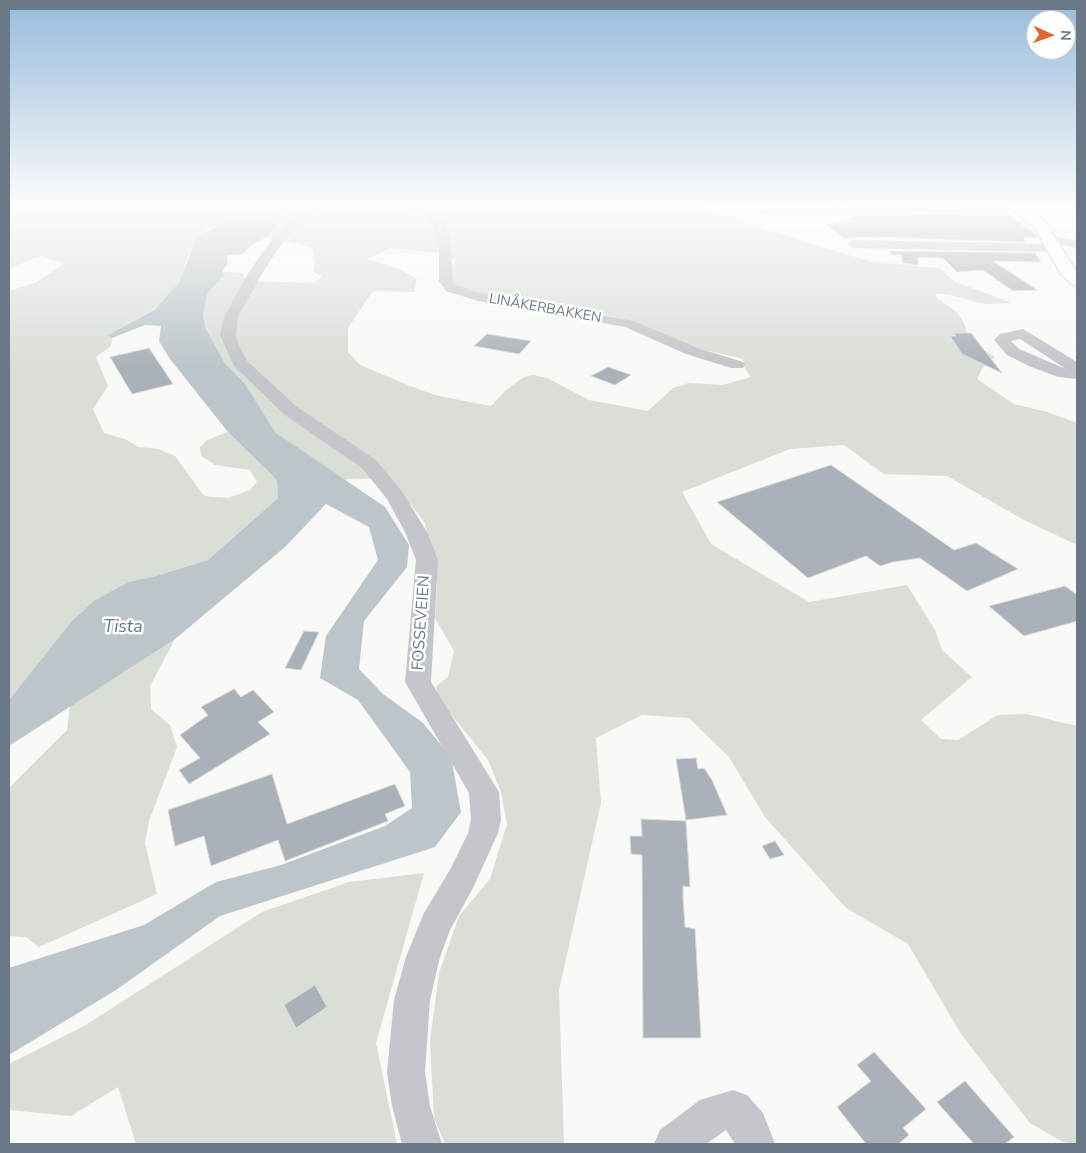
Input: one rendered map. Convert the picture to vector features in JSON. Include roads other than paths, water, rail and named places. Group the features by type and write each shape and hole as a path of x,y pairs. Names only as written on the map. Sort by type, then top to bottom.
{"main road":[{"path":"1063,259 1074,275"}],"street":[{"name":"FOSSEVEIEN","path":"265,259 231,317 228,335 231,345 240,363 291,411 369,464 396,497 416,532 427,560 418,682 484,792 486,820 483,834 462,878 436,924 423,957 412,1000 406,1072 411,1106 422,1144"},
{"name":"LINÅKERBAKKEN","path":"445,259 446,280 451,288 478,297 623,323 692,351 737,365"},
{"path":"1077,369 1023,334 1005,337 1002,340 1013,352 1035,363 1064,374 1077,374"},
{"path":"674,1144 714,1114 733,1109 749,1127 755,1144"}],"water":[{"name":"Tista","path":"188,259 227,259 228,263 222,272 224,275 207,294 203,316 206,329 224,362 245,384 276,433 385,507 409,545 407,567 364,621 359,669 383,694 423,723 451,757 461,812 435,847 220,916 116,990 9,1055 9,968 144,925 216,882 281,865 385,826 412,808 410,772 358,700 320,678 326,636 378,560 369,527 326,504 285,547 175,639 9,746 9,700 72,621 94,601 128,582 156,576 208,560 278,498 277,481 228,432 170,359 159,341 161,326 145,325 112,338 108,335 154,310 179,283"}]}
